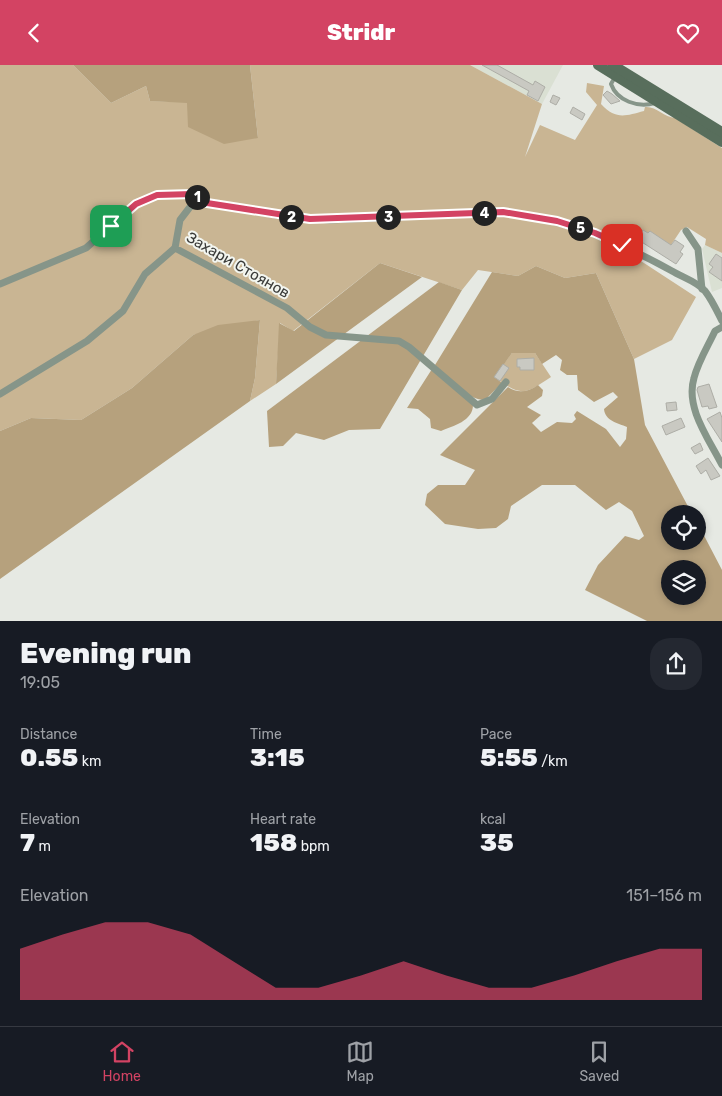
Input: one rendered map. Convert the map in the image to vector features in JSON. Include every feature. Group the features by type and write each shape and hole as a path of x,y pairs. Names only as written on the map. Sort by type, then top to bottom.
{"main road":[{"path":"598,65 614,70 722,132"},
{"path":"661,98 722,143"}],"street":[{"path":"0,284 86,247 136,204 157,195 193,194 207,203 281,216 330,220 503,212 527,215 557,221 595,233 630,249 702,289"},
{"name":"Захари Стоянов","path":"207,203 190,207 180,220 175,247 287,308 310,327 326,335 399,341 410,347 477,405 492,399 506,381"},
{"path":"686,231 698,249 702,289 722,321"},
{"path":"0,394 87,341 123,311 145,275 175,247"},
{"path":"722,327 715,331 694,377 692,392 695,412 722,465"}],"lane":[{"path":"614,70 611,84 614,91 634,105 661,98"}],"shaded area":[{"path":"0,65 73,65 111,103 146,86 150,101 187,102 258,138 250,65 470,65 542,104 525,157 540,125 575,140 597,105 586,92 587,83 604,86 601,104 611,113 626,115 644,111 645,107 653,108 675,118 722,148 722,253 705,245 706,239 687,227 681,230 671,245 656,238 631,231 624,240 572,223 621,248 696,297 672,340 634,359 596,273 565,278 536,266 518,276 478,270 462,290 380,263 293,331 280,323 276,384 250,401 255,378 260,320 193,335 132,388 81,420 31,418 0,431"},
{"path":"73,65 250,65 258,138 224,144 188,127 187,103 150,101 146,86 111,103"},
{"path":"470,65 563,65 542,104"},
{"path":"705,245 722,253 722,288 712,292 702,249"},
{"path":"380,263 422,277 276,384 279,323 294,331"},
{"path":"536,266 565,278 596,273 634,359 645,425 687,505 661,505 661,550 706,550 706,539 722,570 722,621 647,621 585,590 598,565 625,536 639,540 644,536 632,511 619,502 606,510 575,485 542,485 511,506 508,519 496,528 478,529 445,524 425,505 427,494 438,485 465,485 475,470 440,455 508,387 516,391 523,391 538,385 543,390 542,396 527,407 541,415 532,423 541,432 557,422 572,423 576,419 574,415 577,411 606,429 620,447 626,439 627,427 609,419 604,409 618,397 613,392 594,402 578,390 577,375 567,375 560,370 562,360 556,355 542,364 535,353 512,353 495,377 502,383 485,400 478,399 464,392 435,365 492,272 518,276"},
{"path":"439,282 462,290 380,429 349,430 324,440 296,433 283,446 269,447 267,411"},
{"path":"260,320 255,378 250,401 0,579 0,431 31,418 81,420 132,388 193,335 218,325"},
{"path":"512,353 535,353 551,377 528,390 517,391 511,388 494,377"},
{"path":"432,369 473,405 470,415 466,419 441,431 431,428 430,419 418,409 407,408"}],"building":[{"path":"482,65 497,65 533,85 535,81 545,87 538,101 527,95 529,91"},
{"path":"607,91 620,101 611,104 603,95"},
{"path":"553,95 560,98 556,105 550,102"},
{"path":"573,107 585,114 582,120 570,113"},
{"path":"643,230 648,233 650,231 671,245 675,240 684,246 680,252 683,254 676,264 637,239"},
{"path":"716,254 722,258 722,281 709,272 713,267 709,264"},
{"path":"534,358 534,370 520,370 520,367 517,367 517,359"},
{"path":"503,364 509,368 500,381 494,377"},
{"path":"709,384 717,407 709,409 708,406 702,407 697,390 698,387"},
{"path":"676,402 677,410 667,411 666,403"},
{"path":"720,412 722,418 722,442 707,419"},
{"path":"681,418 685,427 666,435 662,426"},
{"path":"700,443 703,450 695,454 691,448"},
{"path":"708,458 720,476 711,480 706,470 701,474 696,466"}],"route":[{"path":"111,226 136,204 157,195 193,194 207,203 310,219 330,220 503,212 557,221 595,233 622,245"}]}
